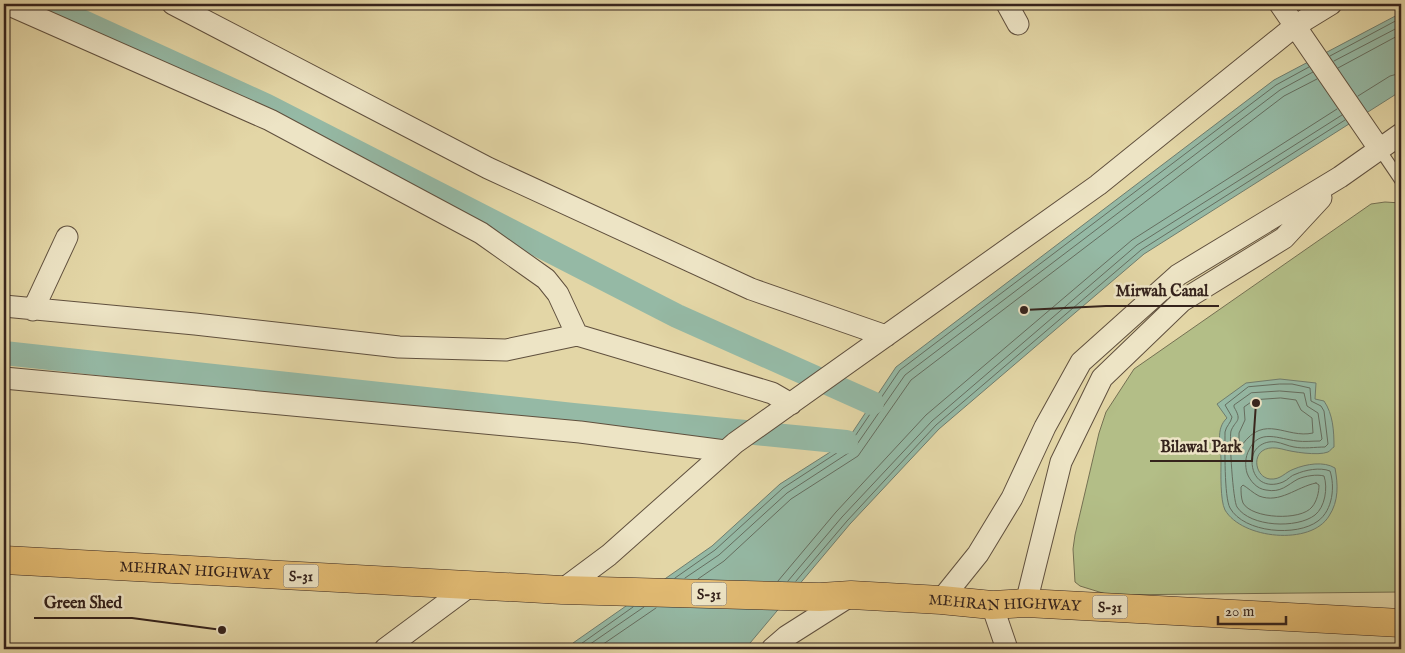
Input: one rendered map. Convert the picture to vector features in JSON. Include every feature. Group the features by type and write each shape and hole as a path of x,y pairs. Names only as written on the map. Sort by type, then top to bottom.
{"main road":[{"name":"MEHRAN HIGHWAY","path":"4,560 562,590 820,597 851,595 992,605 1026,603 1401,623"}],"street":[{"path":"7,4 270,120 481,233 546,279 558,294 577,335"},
{"path":"173,4 488,168 751,288 886,336"},
{"path":"1006,4 1018,24"},
{"path":"1280,4 1380,150"},
{"path":"562,590 610,554 730,447 1098,185 1295,26 1332,4"},
{"path":"941,600 978,554 1012,498 1045,427 1081,362 1178,275 1340,178 1401,134"},
{"path":"1026,603 1061,462 1102,378 1182,301 1284,238 1340,178"},
{"path":"33,310 67,237"},
{"path":"4,306 195,324 399,347 506,350 577,335 772,393 789,404"},
{"path":"4,378 730,447"},
{"path":"385,649 470,585"},
{"path":"772,649 787,636 851,595"},
{"path":"989,649 992,605"},
{"path":"992,605 1007,649"}],"lane":[{"path":"1380,150 1401,181"}],"green space":[{"path":"1385,202 1401,203 1401,592 1109,595 1080,586 1075,582 1073,549 1075,535 1099,433 1106,412 1134,369 1371,204"}],"water":[{"path":"1401,13 1401,91 1144,254 939,429 850,524 745,649 570,649 573,643 712,546 780,484 846,442 896,367 1274,80"},
{"path":"1280,379 1316,383 1315,399 1324,401 1327,406 1334,435 1334,447 1328,452 1318,454 1271,448 1259,454 1257,467 1264,477 1270,479 1309,465 1326,464 1335,468 1337,492 1335,504 1329,516 1320,526 1308,532 1293,535 1261,533 1246,527 1234,520 1223,506 1220,432 1223,422 1227,418 1217,404 1246,383"}],"waterway":[{"path":"44,4 267,106 677,316 872,403"},
{"path":"4,353 573,415 846,442"}],"place":[{"name":"Mirwah Canal","path":"1024,310"},
{"name":"Bilawal Park","path":"1256,403"},
{"name":"Green Shed","path":"222,630"}]}
